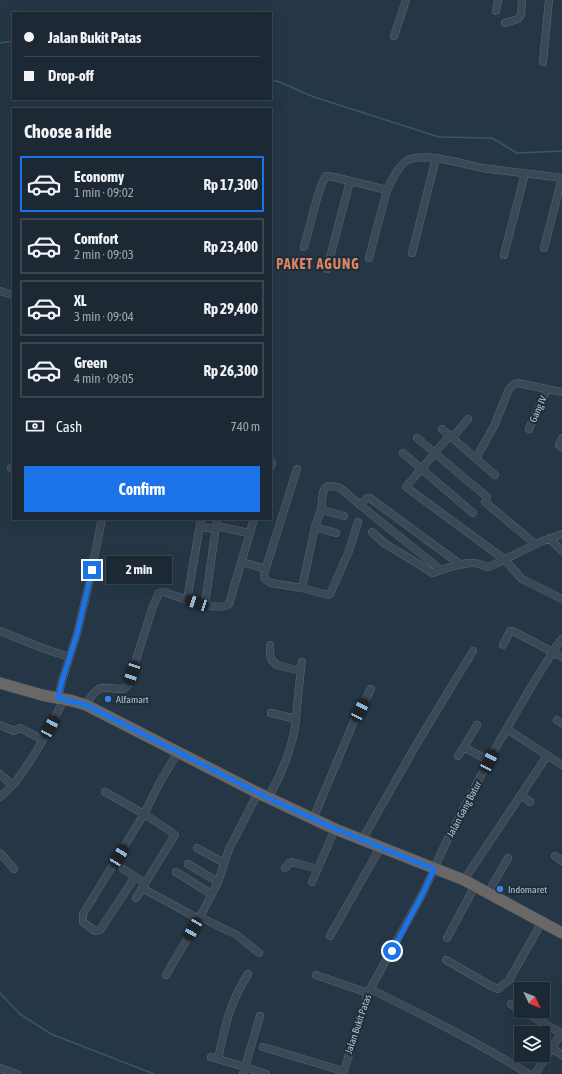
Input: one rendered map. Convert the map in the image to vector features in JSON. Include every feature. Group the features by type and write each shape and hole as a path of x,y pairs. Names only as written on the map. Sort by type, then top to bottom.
{"highway":[{"path":"0,683 86,705 263,796 378,847 464,880 562,932"}],"street":[{"path":"394,36 406,0"},
{"path":"496,12 498,0"},
{"path":"505,23 516,21 521,15 522,0"},
{"path":"543,62 549,0"},
{"path":"369,258 387,190 397,172 406,161 422,158 436,158 483,168 562,178 544,248"},
{"path":"412,253 436,158"},
{"path":"504,255 525,174"},
{"path":"304,247 324,178 329,176 387,190"},
{"path":"327,269 350,181"},
{"path":"0,291 12,295"},
{"path":"476,458 494,426 510,387 518,383 562,392"},
{"name":"Gang IV","path":"529,428 546,389"},
{"path":"468,419 434,453 406,487 504,559 522,579 562,599"},
{"path":"442,429 495,475"},
{"path":"417,438 535,544"},
{"path":"562,438 560,445 562,448"},
{"path":"403,453 473,513"},
{"path":"297,469 266,569 264,577 268,581 328,595 330,594 349,551 358,522"},
{"path":"302,588 315,527 321,510 323,492 328,486 338,487 350,495 360,505 441,570"},
{"path":"360,505 367,498 373,500 462,565"},
{"path":"321,510 344,516"},
{"path":"0,797 20,777 43,740 61,699 62,681 77,634 102,520"},
{"path":"187,600 201,520"},
{"path":"86,705 99,688 105,687 123,689 128,685 158,594 164,592 205,605 220,607 227,606 229,604 254,520"},
{"path":"200,527 216,525 249,533"},
{"path":"205,605 216,525"},
{"path":"315,527 336,533"},
{"path":"372,532 384,543 433,573 475,562 489,567 535,544 562,534"},
{"path":"550,538 562,550"},
{"path":"242,562 266,569"},
{"path":"502,645 511,630 554,651 562,657"},
{"path":"0,631 69,657"},
{"name":"Jalan Gang Batur","path":"434,869 489,761 531,686 562,639"},
{"path":"270,645 270,657 277,666 300,671"},
{"path":"362,840 419,740 473,651"},
{"path":"166,975 218,882 232,844 263,796 279,778 287,759 294,734 302,662"},
{"path":"313,819 354,721 370,689"},
{"path":"271,713 296,719"},
{"path":"0,725 14,731 20,728 43,740"},
{"path":"458,756 477,725"},
{"path":"507,729 562,766"},
{"path":"464,747 489,761"},
{"path":"135,877 100,930 95,931 83,922 84,914 91,901 144,814 160,782 178,752"},
{"path":"464,880 547,756"},
{"path":"0,774 12,785"},
{"path":"105,792 144,814 175,835 136,898"},
{"path":"521,795 530,802"},
{"path":"312,882 336,829"},
{"path":"330,936 376,855 378,847"},
{"path":"197,848 224,863"},
{"path":"0,853 14,869"},
{"path":"555,856 562,861"},
{"path":"488,893 508,858"},
{"path":"285,868 292,862 318,869"},
{"path":"188,864 218,882"},
{"path":"124,869 135,877 143,886 199,918 237,936 259,953"},
{"name":"Jalan Bukit Patas","path":"343,1073 369,991 412,915 434,869"},
{"path":"176,872 211,894"},
{"path":"447,938 475,886"},
{"path":"446,960 488,985 498,989 509,980 542,922"},
{"path":"218,1059 227,1018 237,991 248,974"},
{"path":"316,975 369,991 483,1047 529,1074"},
{"path":"244,1070 260,1016"},
{"path":"535,1074 562,1032 537,1018"},
{"path":"262,1047 343,1073"},
{"path":"552,1048 562,1054"},
{"path":"211,1057 244,1070 266,1074"},
{"path":"0,1068 17,1074"}],"waterway":[{"path":"0,43 12,41"},
{"path":"272,81 277,81 314,97 439,137 492,138 517,153 562,151"},
{"path":"0,993 20,1014 51,1034 154,1074"}],"place":[{"name":"Alfamart","path":"108,699"},
{"name":"Indomaret","path":"500,889"}],"district":[{"name":"PAKET AGUNG","path":"318,264"}],"route":[{"path":"92,570 77,634 58,698 86,705 268,798 336,829 434,869 392,951"}]}
